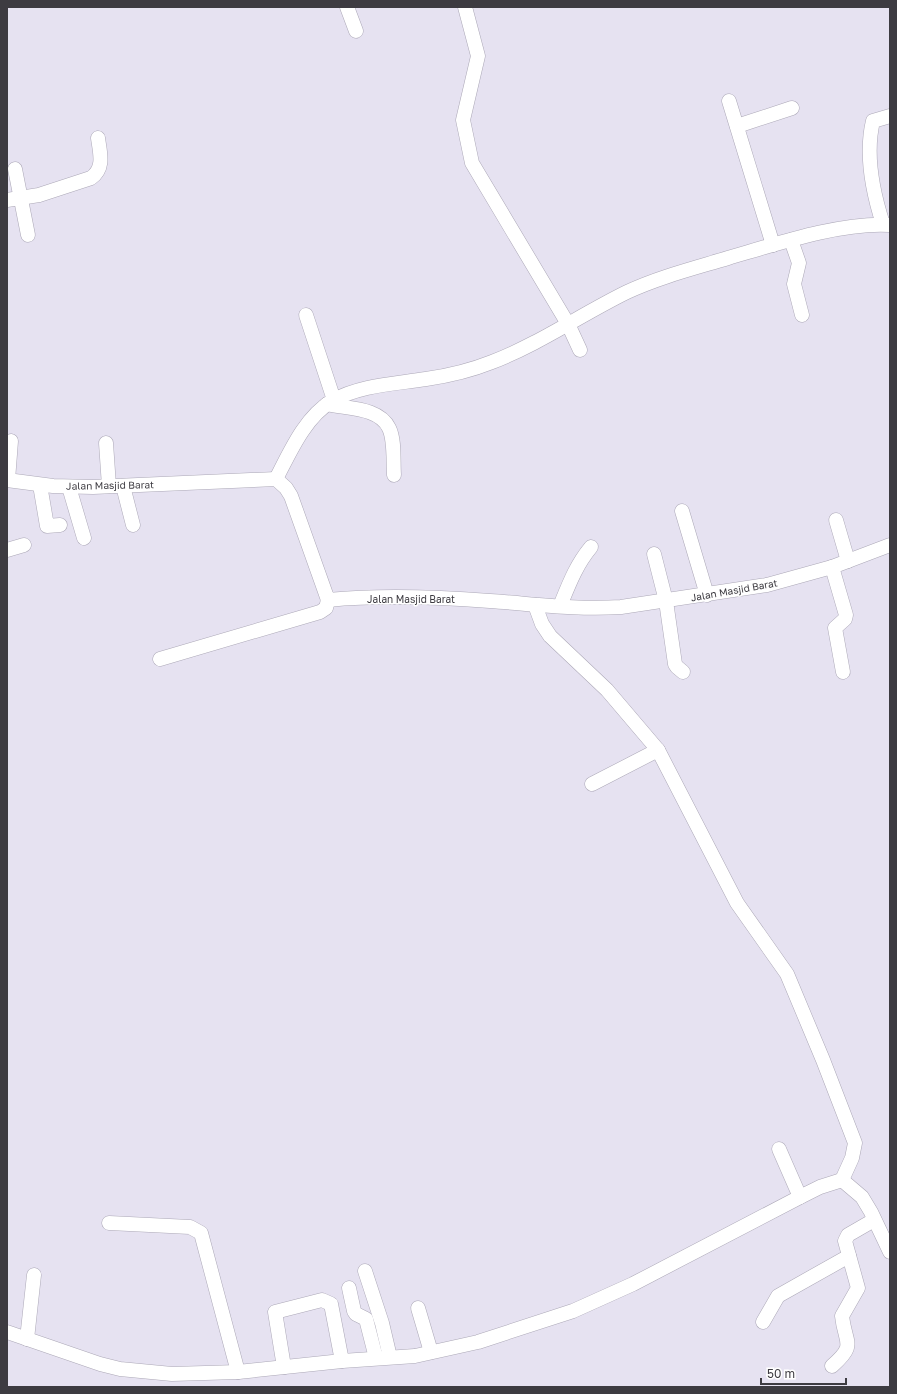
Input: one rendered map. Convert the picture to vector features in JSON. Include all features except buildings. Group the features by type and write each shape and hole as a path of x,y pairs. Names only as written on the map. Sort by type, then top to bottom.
{"street":[{"path":"347,7 356,31"},
{"path":"465,7 478,56 463,120 472,163 568,324 580,350"},
{"path":"729,101 773,245"},
{"path":"736,126 792,108"},
{"path":"160,659 320,612 326,608 328,600 291,496 286,488 276,479 298,439 311,420 331,402 352,393 376,386 427,379 493,362 629,292 686,271 791,240 862,225 887,225 874,190 870,148 873,121 890,116"},
{"path":"14,199 60,188 92,178 98,174 101,167 98,138"},
{"path":"15,169 14,199 28,235"},
{"path":"791,240 799,263 794,284 802,315"},
{"path":"306,315 331,402"},
{"path":"331,402 372,412 385,422 390,428 392,438 394,475"},
{"path":"8,480 11,441"},
{"path":"106,443 116,486 132,525"},
{"name":"Jalan Masjid Barat","path":"8,480 40,485 69,487 244,479 276,479"},
{"path":"40,485 47,526 60,525"},
{"path":"69,487 84,538"},
{"path":"682,511 707,595"},
{"path":"836,520 848,561"},
{"path":"7,550 24,545"},
{"name":"Jalan Masjid Barat","path":"328,600 458,598 534,605 598,608 666,601 767,585 832,567 890,545"},
{"path":"560,606 580,560 591,547"},
{"path":"654,554 666,601 675,664 684,672"},
{"path":"832,567 846,615 845,619 835,628 843,672"},
{"path":"534,605 542,624 550,636 608,690 658,750 737,903 787,974 796,993 855,1143 849,1186 871,1212 890,1252"},
{"path":"592,784 658,750"},
{"path":"778,1149 800,1197"},
{"path":"7,1332 100,1364 120,1369 172,1374 238,1372 431,1352 478,1342 573,1312 646,1278 820,1187 849,1186"},
{"path":"832,1366 845,1355 848,1345 842,1316 858,1288 845,1241 848,1235 874,1220"},
{"path":"109,1223 190,1227 201,1233 238,1372"},
{"path":"763,1322 778,1296 849,1256"},
{"path":"365,1271 382,1323 383,1358"},
{"path":"28,1339 34,1275"},
{"path":"349,1288 354,1311 356,1314 366,1319 383,1358"},
{"path":"284,1367 276,1312 322,1300 330,1304 342,1361"},
{"path":"418,1308 431,1352"}]}
